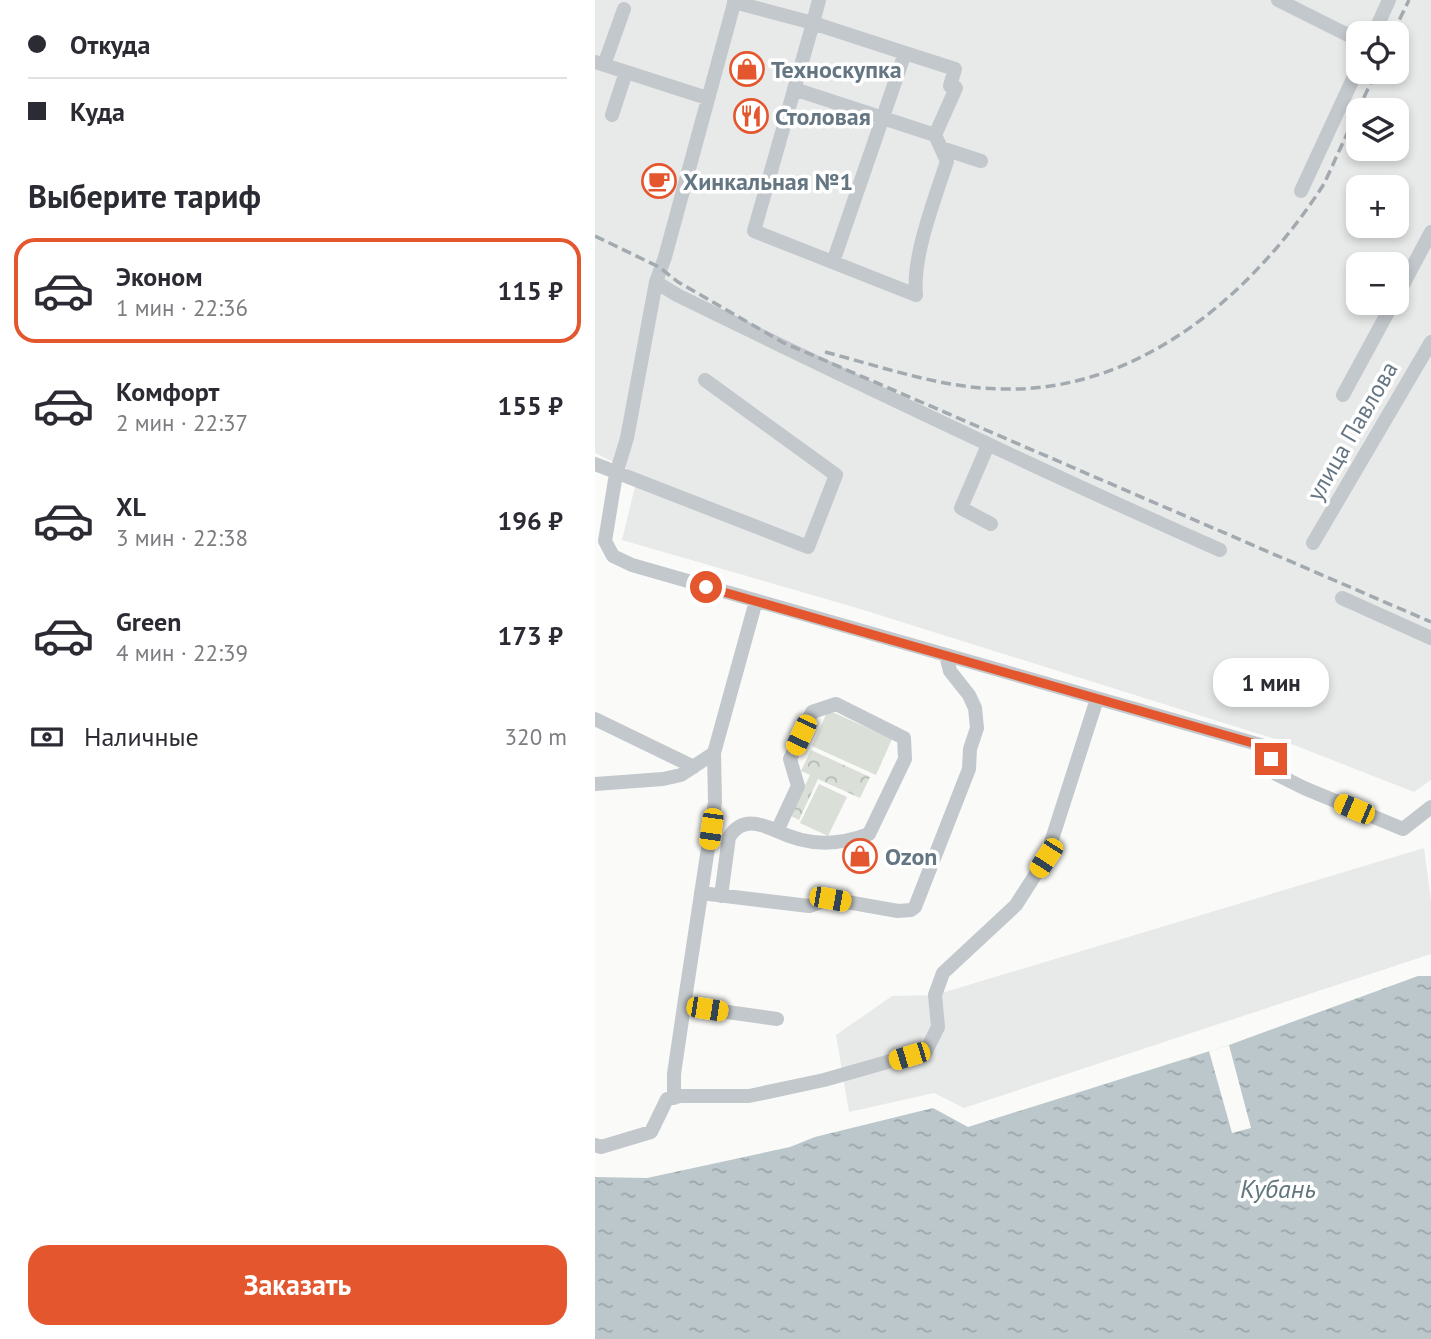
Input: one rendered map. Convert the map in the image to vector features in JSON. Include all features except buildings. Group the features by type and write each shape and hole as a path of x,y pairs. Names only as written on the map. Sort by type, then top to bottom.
{"street":[{"path":"595,552 605,541 656,282 734,1 813,23 955,69 950,86 956,88 938,141 947,161 923,236 914,275 916,295 754,231 813,23 819,0"},
{"path":"1278,0 1346,34"},
{"path":"1379,21 1389,0"},
{"path":"624,9 600,64 707,98"},
{"path":"833,262 905,53"},
{"path":"612,115 626,72"},
{"path":"1301,191 1351,84"},
{"path":"794,89 883,117 981,161"},
{"path":"1409,273 1431,232"},
{"path":"656,282 701,307 988,445 1220,550"},
{"path":"1343,395 1386,315"},
{"name":"улица Павлова","path":"1313,543 1431,342"},
{"path":"595,464 807,547 836,475 705,380"},
{"path":"988,445 961,508 991,524"},
{"path":"605,541 613,556 632,565 1263,746 1269,752 1276,774 1403,829 1431,807"},
{"path":"1342,598 1431,638"},
{"path":"674,1098 674,1074 701,893 717,830 714,753 756,601"},
{"path":"701,893 809,906 830,899 898,911 915,907 969,769 970,749 977,728 972,701 950,671 946,655"},
{"path":"595,1145 601,1147 651,1132 667,1099 749,1096 824,1080 926,1051 938,1027 935,995 943,973 1016,905 1046,858 1097,699"},
{"path":"721,896 729,837 741,825 754,822 795,840 820,844 845,842 869,834 905,759 907,752 904,738 836,704 812,712 791,755 797,786 777,831"},
{"path":"595,719 694,767"},
{"path":"595,784 663,779 681,775 714,753"},
{"path":"684,1006 777,1019"}],"shaded area":[{"path":"595,0 1431,0 1431,780 1414,792 1294,745 857,608 622,540 638,474 595,453"},
{"path":"1424,848 1431,901 1431,954 964,1108 934,1093 849,1112 836,1035 892,996 935,995"}],"green space":[{"path":"828,710 892,739 876,775 812,746"},
{"path":"811,750 870,777 860,798 818,779 799,820 791,816 810,775 801,771"},
{"path":"819,784 847,797 828,836 800,823"}],"water":[{"name":"Кубань","path":"1418,976 1431,976 1431,1339 595,1339 595,1177 647,1178 790,1147 815,1137 933,1108 968,1127 1229,1045"}],"pier":[{"path":"1229,1045 1251,1128 1232,1133 1209,1051"}],"railway":[{"path":"1399,21 1409,0"},
{"path":"825,352 934,381 1001,389 1051,386 1099,374 1144,356 1186,330 1225,300 1261,265 1293,227 1325,182 1370,84"},
{"path":"595,236 659,267 678,282 782,342 1431,622"}],"place":[{"name":"Техноскупка","path":"747,69"},
{"name":"Столовая","path":"751,116"},
{"name":"Хинкальная №1","path":"659,181"},
{"name":"Ozon","path":"860,856"}],"route":[{"path":"706,587 1263,746 1271,759"}]}
